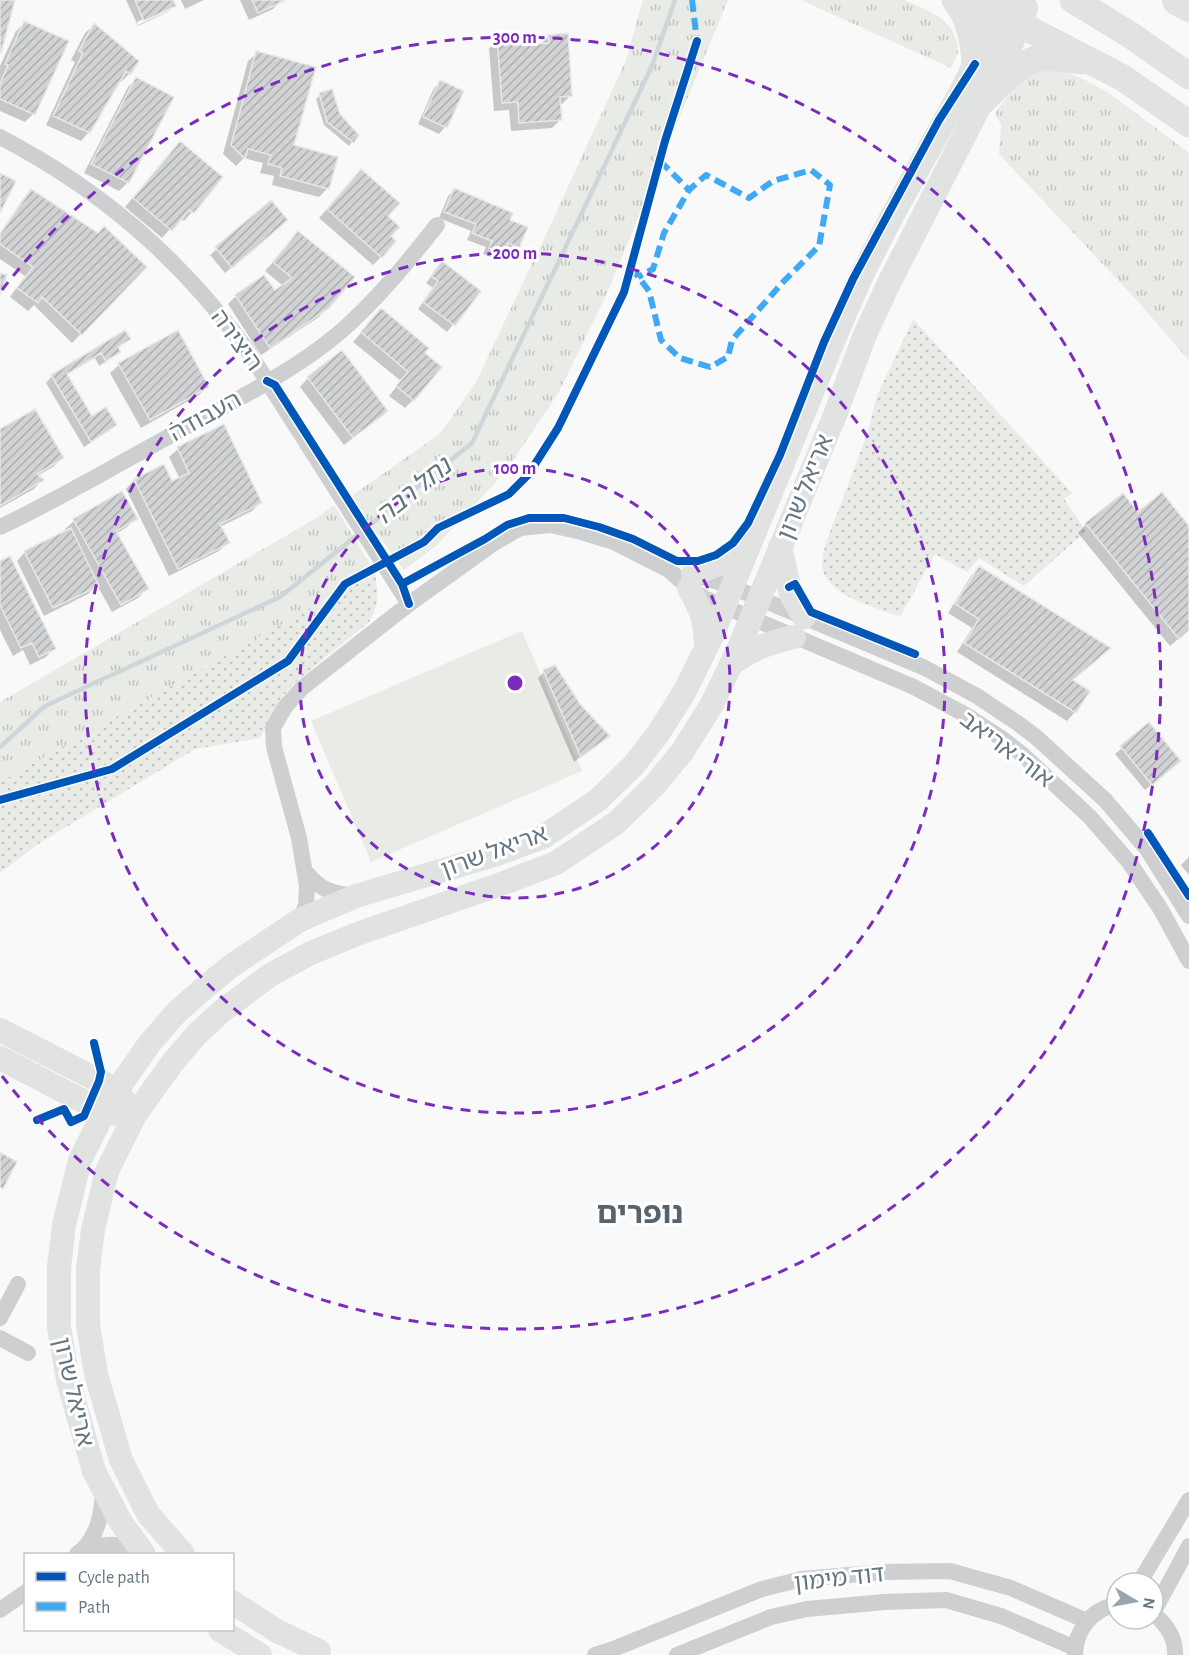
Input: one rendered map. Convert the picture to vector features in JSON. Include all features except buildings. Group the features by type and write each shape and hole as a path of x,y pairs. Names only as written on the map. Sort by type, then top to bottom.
{"highway":[{"path":"1178,0 1189,6"}],"main road":[{"path":"955,0 964,12 971,31 975,64"},
{"path":"965,0 1016,10 1093,62 1124,78 1189,124"},
{"path":"1072,0 1130,34 1189,76"},
{"name":"אריאל שרון","path":"142,1553 120,1521 94,1471 68,1380 59,1327 59,1267 64,1225 80,1160 104,1112 144,1052 176,1013 231,966 300,920 356,896 494,855 543,837 598,800 633,766 658,734 685,691 706,648 862,275 975,64 1016,10"},
{"name":"אריאל שרון","path":"182,1553 148,1514 122,1461 96,1374 88,1325 88,1269 93,1230 107,1171 135,1115 173,1062 197,1034 222,1011 270,975 311,953 357,934 556,863 616,823 654,786 682,752 711,706 731,664 864,337 888,285 984,100 1016,10"},
{"path":"984,100 1014,70 1039,58 1093,62"},
{"path":"706,648 702,611 691,581 730,557 754,535"},
{"path":"731,664 751,651 799,627 780,548"},
{"path":"0,1030 117,1090 135,1115"},
{"path":"81,1072 101,1072 122,1065 144,1052"},
{"path":"0,1058 104,1112 135,1115"},
{"path":"71,1095 84,1116 87,1132 86,1148"},
{"path":"234,1603 320,1654"},
{"path":"223,1631 258,1654"}],"street":[{"name":"היצירה","path":"0,137 74,179 110,207 150,240 222,315 248,351 409,604"},
{"name":"העבודה","path":"0,527 97,476 312,355 340,332 381,292 437,225"},
{"path":"300,920 306,905 305,871 299,838 274,747 273,728 285,707 302,688 409,604 494,543 520,528 551,525 614,542 691,581"},
{"name":"אורי אריאב","path":"691,581 799,627 923,667 977,696 1036,737 1105,800 1147,849 1189,916"},
{"name":"אורי אריאב","path":"799,627 966,715 1023,755 1089,816 1129,862 1160,908 1189,961"},
{"path":"305,871 315,884 333,893 356,896"},
{"path":"0,1318 18,1284"},
{"path":"0,1338 28,1353"},
{"path":"81,1552 91,1539 99,1522 103,1489"},
{"path":"1146,1571 1189,1500"},
{"path":"81,1552 115,1544 129,1545 142,1553"},
{"path":"1165,1591 1189,1546"},
{"name":"דוד מימון","path":"595,1655 762,1589 802,1580 884,1572 950,1571 1011,1588 1087,1621"},
{"path":"0,1610 24,1593"},
{"name":"דוד מימון","path":"677,1655 771,1617 807,1609 885,1602 946,1600 1001,1616 1075,1652"},
{"path":"1075,1652 1077,1638 1087,1621 1105,1609"},
{"path":"1165,1624 1172,1635 1175,1655"}],"green space":[{"path":"643,0 728,0 608,291 559,392 506,471 437,545 404,570 350,497 441,433 476,382 626,60"},
{"path":"801,0 904,0 941,18 951,28 957,41 958,53 951,68"},
{"path":"1057,68 1109,93 1189,153 1189,361 1143,307 999,154 1001,125 995,113 1027,73"},
{"path":"913,319 1072,493 1064,499 1086,531 1024,586 979,558 967,572 935,554 900,617 859,601 839,590 825,576 822,560 826,543 868,432 876,398"},
{"path":"334,505 375,572 0,782 0,702 318,517"},
{"path":"375,572 377,598 369,622 293,684 279,701 260,738 195,749 38,844 0,873 0,782"},
{"path":"522,631 582,771 371,862 311,721"}],"waterway":[{"name":"נחל רבה","path":"0,747 45,706 280,597 472,443 652,66 675,0"}],"marked path":[{"path":"692,0 696,44"},
{"path":"660,161 689,190"},
{"path":"631,267 649,291 661,340 680,358 710,367 728,357 732,340 783,282 819,246 830,185 811,170 773,181 749,198 706,175 689,190 664,233 653,269 638,277"}],"cycle path":[{"path":"0,800 112,769 288,661 345,584 424,542 438,528 509,494 528,475 558,428 624,292 665,141 697,41"},
{"path":"402,584 507,525 529,518 564,518 599,527 633,539 677,561 698,561 716,555 733,543 748,523 780,455 824,342 853,279 939,120 975,64"},
{"path":"267,381 275,385 402,584 409,604"},
{"path":"789,587 795,584 811,612 915,654"},
{"path":"1148,833 1189,896"},
{"path":"37,1120 64,1109 71,1122 84,1116 101,1072 94,1043"}],"district":[{"name":"נופרים","path":"640,1213"}]}
